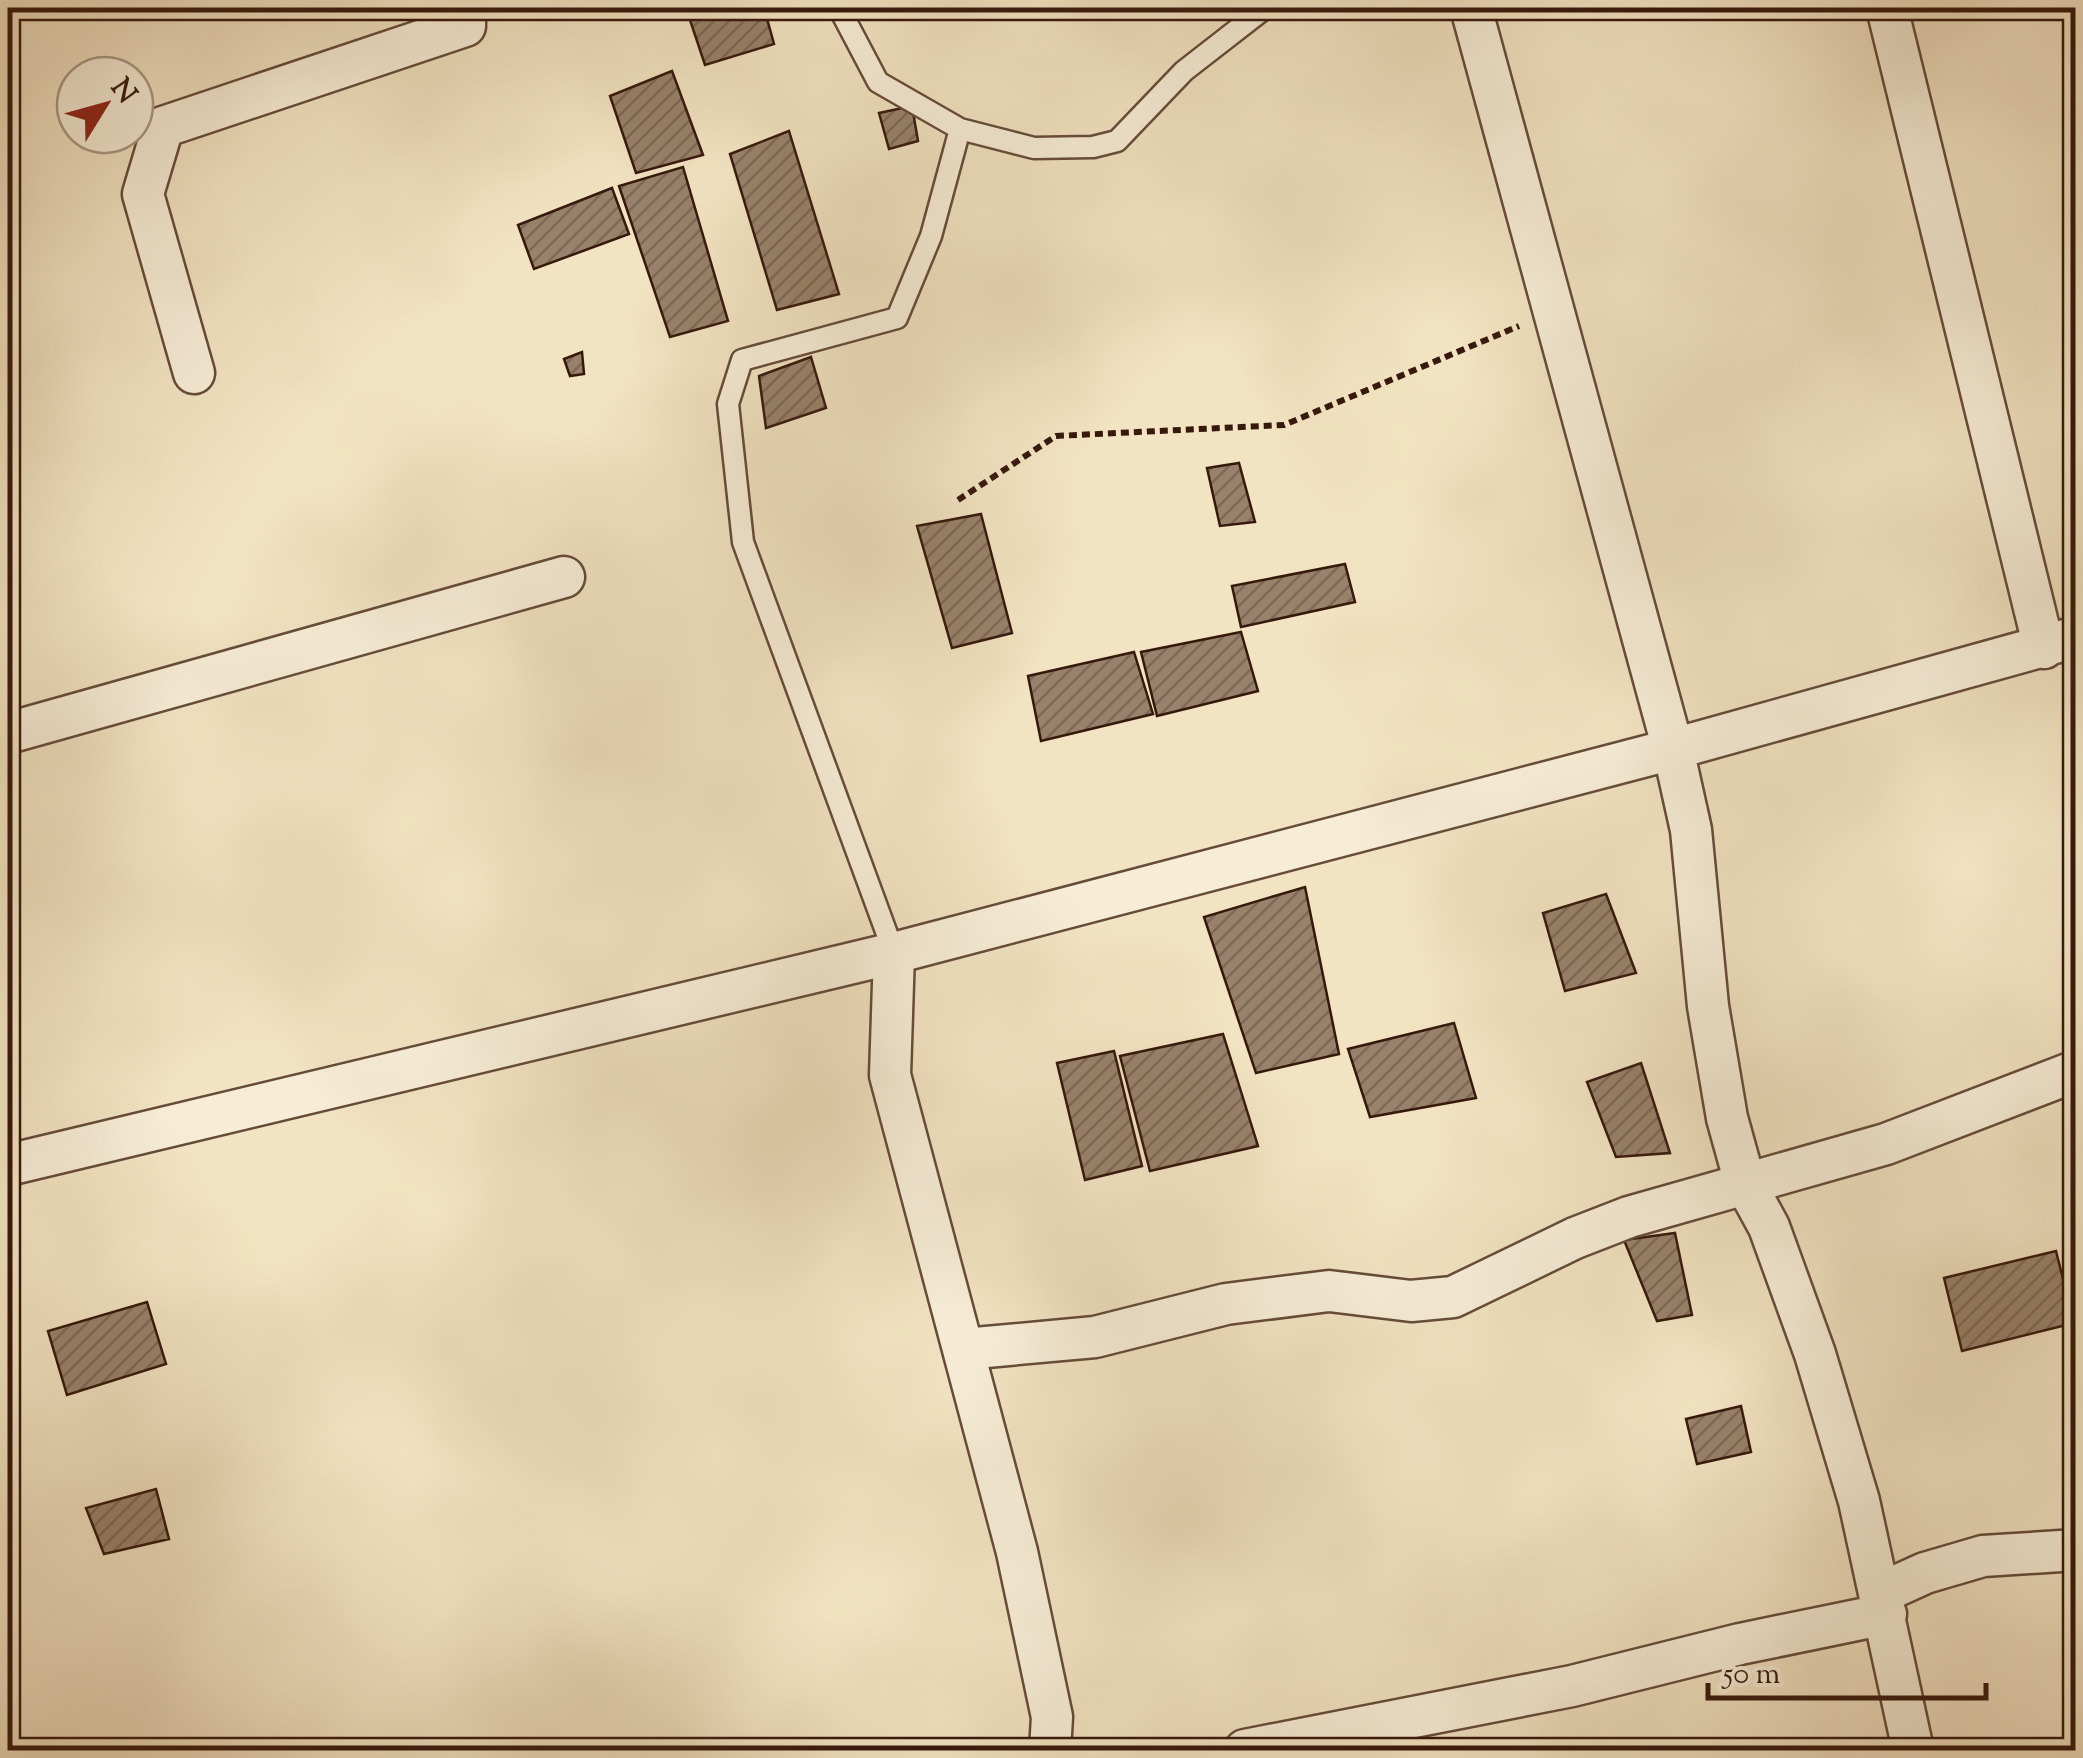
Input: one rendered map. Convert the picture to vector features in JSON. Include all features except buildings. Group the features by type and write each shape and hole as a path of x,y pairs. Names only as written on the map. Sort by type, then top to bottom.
{"street":[{"path":"194,374 143,194 163,127 465,26 465,8"},
{"path":"1471,8 1673,749 1691,830 1708,1006 1727,1118 1744,1183 1769,1226 1815,1354 1884,1604 1914,1750"},
{"path":"8,1165 894,953 1673,749 2060,643 1887,8"},
{"path":"8,733 564,577"},
{"path":"894,953 890,1075 1021,1570 1052,1716 1050,1750"},
{"path":"964,1349 1095,1337 1226,1304 1330,1290 1411,1301 1453,1297 1575,1238 1744,1183 1886,1144 2076,1071"},
{"path":"1245,1750 1572,1686 1740,1644 1884,1604 1925,1573 1983,1556 2076,1550"}],"lane":[{"path":"839,8 878,82 960,129 1034,148 1093,147 1118,141 1184,71 1264,8"},
{"path":"894,953 743,542 728,404 742,360 897,318 932,236 960,129"}],"path":[{"path":"958,500 1056,436 1284,425 1552,312"}]}
